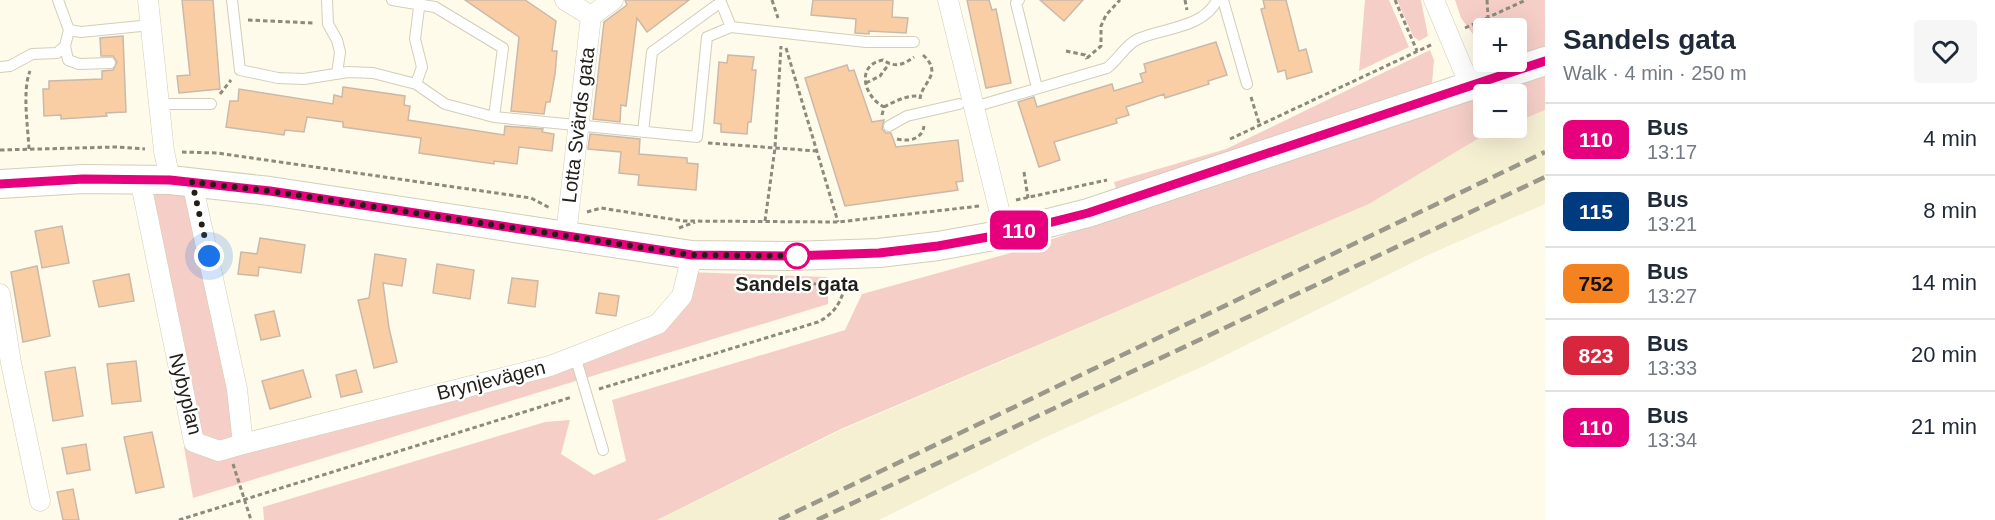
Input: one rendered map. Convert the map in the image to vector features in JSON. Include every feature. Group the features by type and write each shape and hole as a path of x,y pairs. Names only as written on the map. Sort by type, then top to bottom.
{"main road":[{"path":"0,184 83,179 181,181 270,191 426,216 566,226 692,255 792,256 879,253 938,246 1005,234 1088,213 1545,61"}],"street":[{"path":"148,0 164,151 181,181 237,389 243,444"},
{"path":"565,0 591,16 613,0"},
{"path":"948,0 967,105 1005,234"},
{"path":"1434,0 1470,86"},
{"name":"Lotta Svärds gata","path":"566,226 591,16"},
{"name":"Nybyplan","path":"140,179 194,442 219,451 243,444"},
{"name":"Brynjevägen","path":"243,444 550,366 658,324 682,296 692,255"},
{"path":"0,294 5,364 40,501"}],"lane":[{"path":"58,0 69,30 65,46 68,60 79,64 110,63"},
{"path":"232,0 240,70 278,78 304,79 337,74 373,73 416,84 446,104 494,117 697,137 707,37 731,27 866,42 900,44 914,42"},
{"path":"327,0 328,24 337,40 340,52 337,74"},
{"path":"392,0 420,2 435,7 502,48 494,117"},
{"path":"1019,0 1016,3 1037,88"},
{"path":"885,123 923,112 967,105 1037,88 1107,68 1116,61 1127,46 1137,40 1195,21 1213,8 1217,0"},
{"path":"1223,0 1247,84"},
{"path":"643,132 652,52 721,1 731,27"},
{"path":"416,84 422,67 415,39 420,2"},
{"path":"69,30 81,32 151,25"},
{"path":"0,67 10,66 32,54 57,53 65,46"},
{"path":"159,104 211,104"},
{"path":"575,356 603,450"}],"path":[{"path":"772,0 838,222"},
{"path":"1087,58 1101,46 1101,26 1120,0"},
{"path":"1395,0 1417,51"},
{"path":"1487,0 1488,16 1526,0"},
{"path":"234,19 328,24"},
{"path":"765,221 775,148 782,32"},
{"path":"1223,142 1425,47"},
{"path":"1066,51 1085,55 1091,72"},
{"path":"29,149 26,109 28,77 37,54"},
{"path":"884,107 877,104 870,95 865,74 867,67 883,60 889,64 900,65 916,55 923,55 928,59 932,73 930,81 920,96 923,133 918,138 910,140 893,138"},
{"path":"866,83 880,76 889,64"},
{"path":"211,104 240,70"},
{"path":"1247,84 1260,126"},
{"path":"884,107 894,101 920,96"},
{"path":"884,107 885,123"},
{"path":"697,137 705,142 817,151"},
{"path":"0,150 116,147 217,153 531,198 566,226 601,208 683,221 838,222 981,206"},
{"path":"1024,171 1028,198"},
{"path":"1011,201 1113,178"},
{"path":"179,520 818,322 830,315 840,303 844,289 853,283"},
{"path":"237,475 251,520"}],"shaded area":[{"path":"1365,0 1389,0 1409,47 1359,71"},
{"path":"1397,0 1421,0 1428,36 1419,41 1413,36"},
{"path":"1455,0 1545,0 1545,47 1527,54 1527,18 1473,18 1473,34 1461,18"},
{"path":"1430,50 1434,60 1432,83 1424,89 1117,192 1114,182 1226,149"},
{"path":"1545,76 1545,110 1527,118 1527,84 1521,84"},
{"path":"1473,100 1473,138 1479,138 1369,204 841,429 657,520 264,520 263,507 545,422 570,420 561,454 594,475 626,461 612,400 845,330 862,294 1007,254"},
{"path":"1545,110 1545,204 1428,255 1204,366 1046,437 879,520 657,520 841,430 1369,204 1479,138 1527,138 1527,118"},
{"path":"140,179 192,182 243,443 384,407 658,324 688,272 828,277 828,304 193,498 184,447 194,442"}],"building":[{"path":"182,0 213,0 220,89 179,93 177,76 190,75"},
{"path":"465,0 525,0 556,21 552,51 557,51 555,74 550,102 546,102 544,114 511,111 519,37"},
{"path":"625,0 689,0 647,32 637,18 626,106 621,105 620,122 593,119 604,22 627,5"},
{"path":"813,0 893,0 892,17 908,18 906,33 869,31 869,34 855,33 856,19 811,15"},
{"path":"967,0 989,0 992,10 996,9 1011,83 986,88"},
{"path":"1040,0 1083,0 1064,21"},
{"path":"1263,0 1286,0 1299,51 1306,49 1312,72 1287,79 1285,70 1278,72 1261,9 1265,8"},
{"path":"123,36 126,112 106,113 107,116 61,119 61,115 44,116 43,89 49,89 49,81 102,79 102,71 113,70 117,62 113,56 101,56 100,38"},
{"path":"1216,42 1227,75 1208,81 1209,84 1165,98 1164,94 1126,107 1129,115 1116,119 1117,123 1054,142 1060,160 1039,167 1018,102 1034,97 1037,107 1112,84 1114,91 1143,82 1140,74 1146,72 1144,64"},
{"path":"728,55 754,57 752,70 756,70 751,122 748,122 747,134 721,132 721,124 714,123 719,62 727,63"},
{"path":"847,65 849,71 854,70 872,122 884,120 882,129 886,133 891,133 896,147 958,140 963,181 956,182 958,190 845,206 805,78"},
{"path":"343,87 405,96 404,105 410,106 408,120 504,135 505,126 543,129 542,132 554,134 552,151 519,147 517,164 494,161 494,164 419,153 421,138 343,127 343,122 307,117 304,132 285,130 284,135 226,127 230,101 238,101 239,89 333,104 334,95 342,97"},
{"path":"590,134 640,139 639,154 687,158 687,163 698,164 696,190 638,185 639,175 619,173 621,152 588,149"},
{"path":"62,226 69,263 42,268 35,231"},
{"path":"260,238 305,245 301,273 259,267 258,276 238,274 241,252 257,254"},
{"path":"375,254 406,259 402,286 383,283 389,328 397,362 374,368 358,300 369,298"},
{"path":"437,264 474,270 470,299 433,293"},
{"path":"37,266 50,336 23,342 11,272"},
{"path":"129,274 134,301 99,307 93,281"},
{"path":"512,278 538,281 535,307 508,303"},
{"path":"599,293 619,296 616,316 596,313"},
{"path":"274,311 280,336 261,340 255,315"},
{"path":"136,361 141,401 112,404 107,364"},
{"path":"75,367 83,416 53,421 45,372"},
{"path":"303,370 311,397 270,409 262,381"},
{"path":"356,370 362,392 341,397 336,375"},
{"path":"152,432 164,487 136,493 124,437"},
{"path":"86,444 90,470 67,474 62,448"},
{"path":"73,489 79,520 63,520 57,492"}],"railway":[{"path":"779,520 1545,152"},
{"path":"817,520 1545,177"}],"bus line":[{"name":"110","path":"0,184 83,179 170,180 270,191 692,255 855,255 938,246 1005,234 1088,213 1545,61"}],"place":[{"name":"Sandels gata","path":"797,256"}],"route":[{"path":"209,256 192,182 270,191 692,255 797,256"}]}
